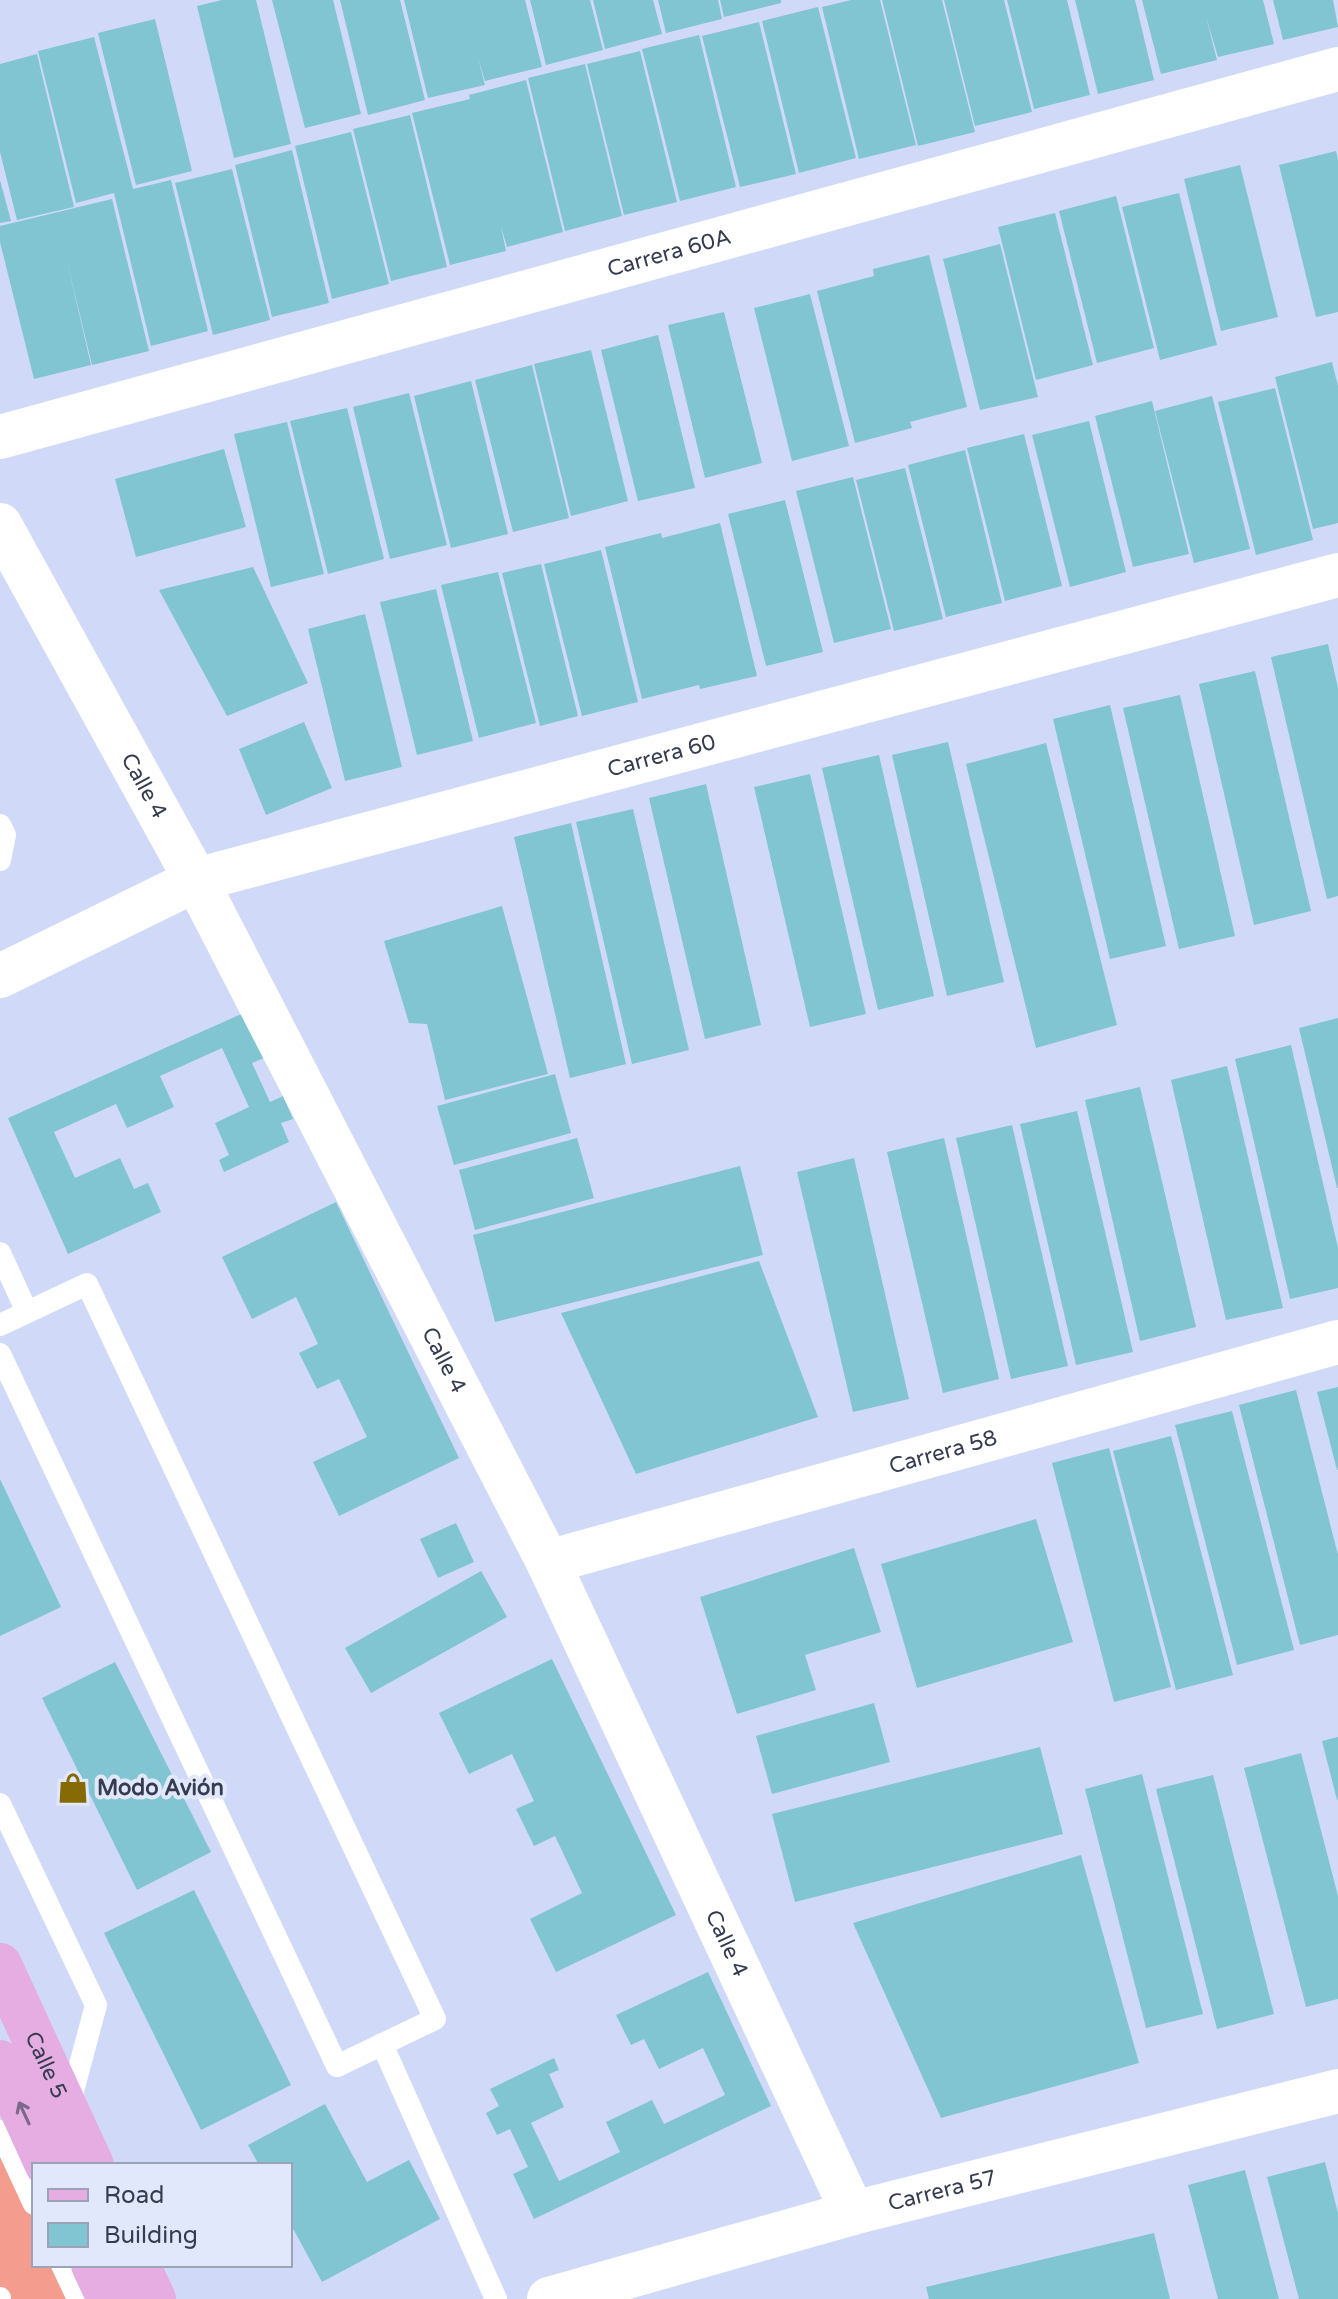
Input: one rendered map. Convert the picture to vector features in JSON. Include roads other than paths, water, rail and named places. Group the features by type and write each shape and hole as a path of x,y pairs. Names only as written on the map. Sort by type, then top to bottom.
{"main road":[{"name":"Calle 5","path":"0,1965 91,2163"},
{"name":"Calle 5","path":"0,2062 46,2163"},
{"path":"94,2267 109,2299"},
{"path":"139,2267 154,2299"}],"street":[{"name":"Carrera 60A","path":"0,437 1338,69"},
{"name":"Calle 4","path":"0,525 196,880 548,1562 853,2213"},
{"name":"Carrera 60","path":"0,976 196,880 1338,575"},
{"name":"Carrera 58","path":"548,1562 1338,1342"},
{"name":"Carrera 57","path":"549,2299 853,2213 1338,2091"}],"lane":[{"path":"0,825 5,835 0,860"},
{"path":"0,1253 27,1312"},
{"path":"0,1325 87,1284 435,2019 337,2066 0,1354"},
{"path":"0,1804 96,2005 67,2111"},
{"path":"382,2044 496,2299"},
{"path":"0,2131 32,2200"},
{"path":"63,2267 78,2299"}],"place":[{"name":"Modo Avión","path":"73,1788"}]}
